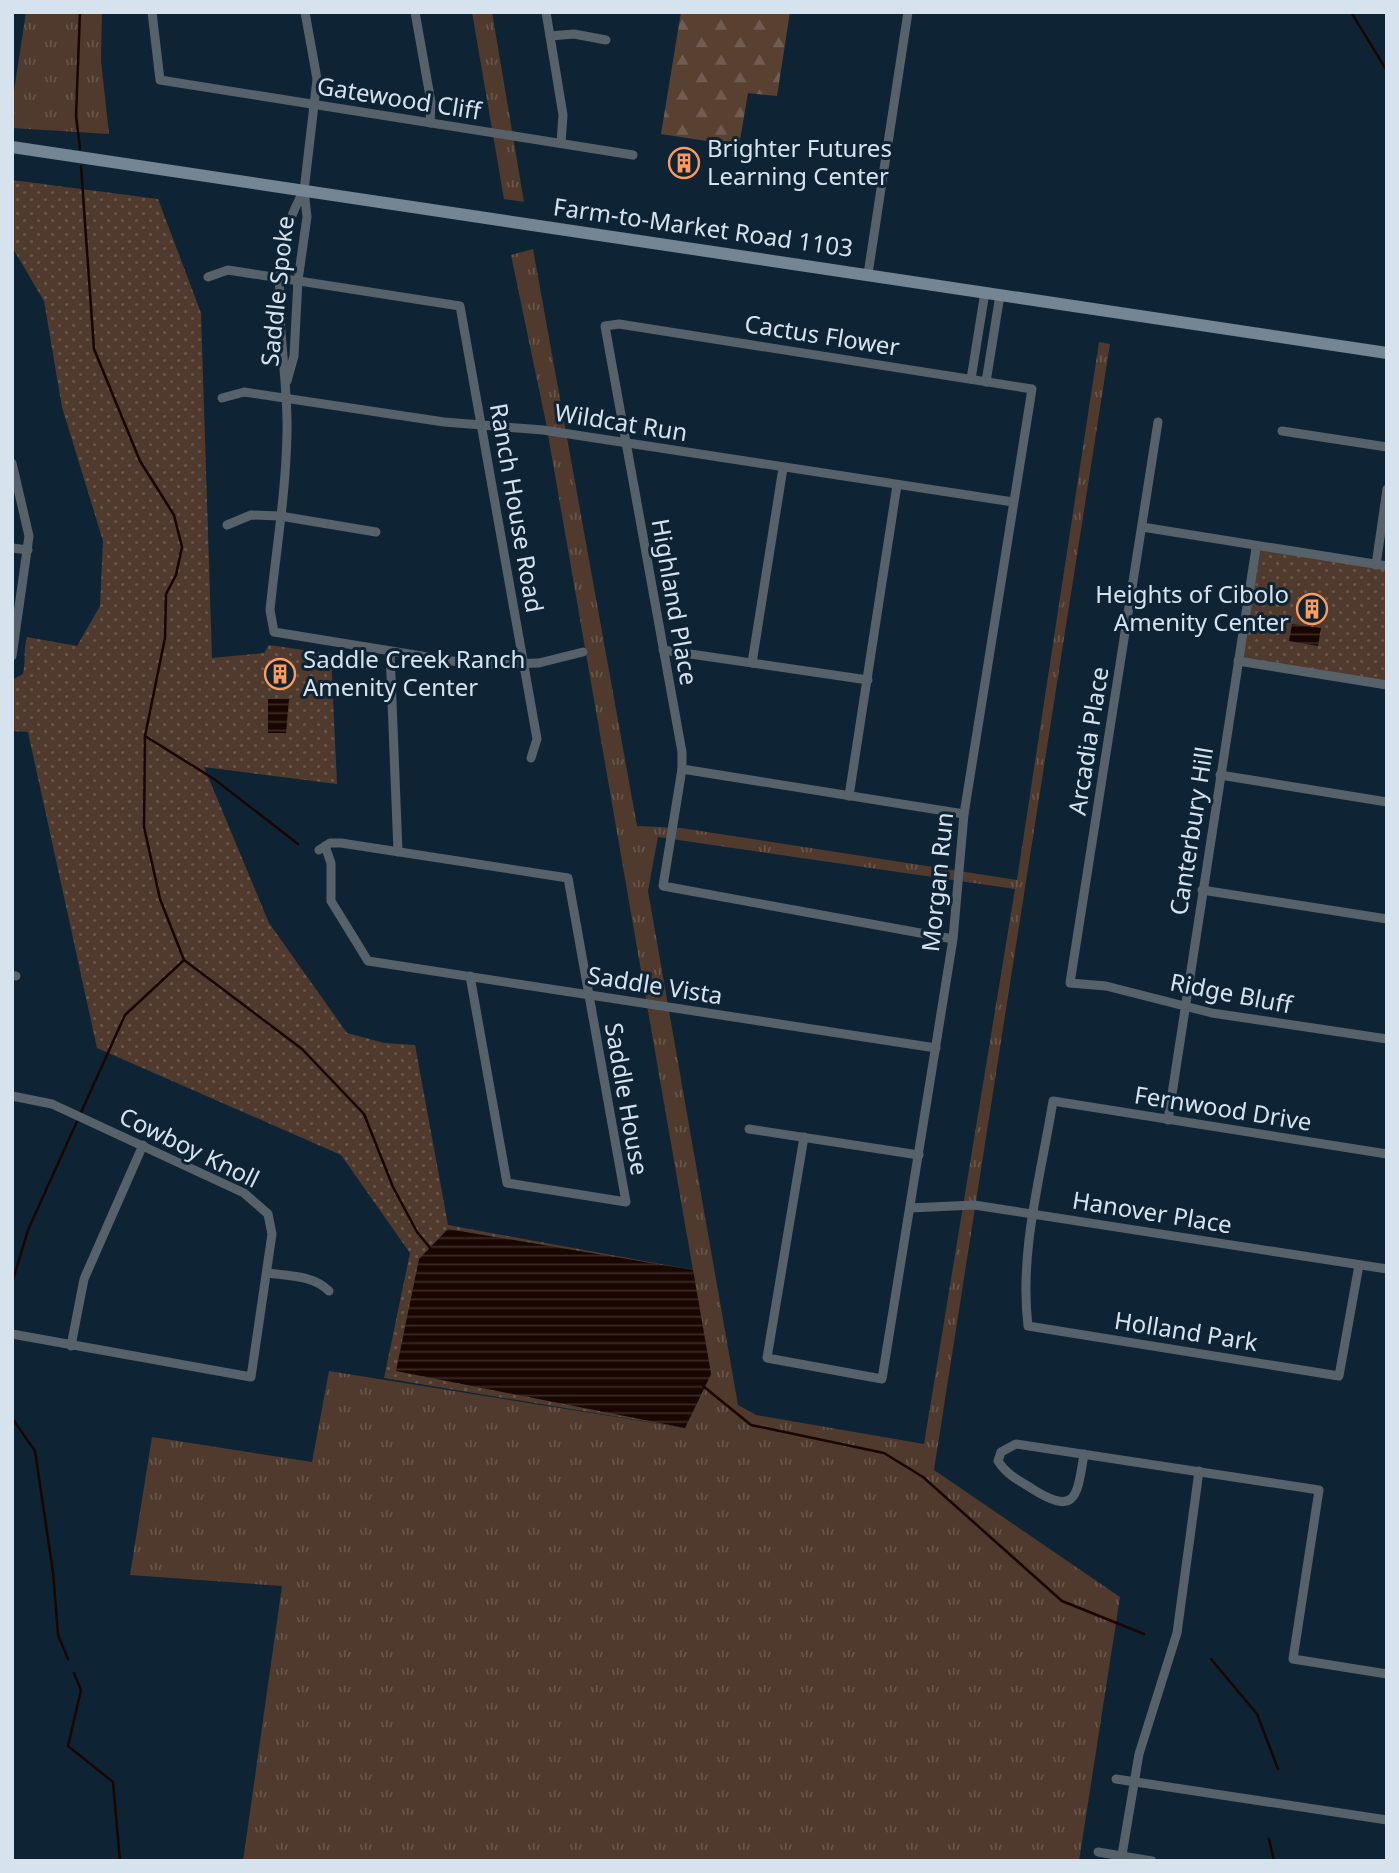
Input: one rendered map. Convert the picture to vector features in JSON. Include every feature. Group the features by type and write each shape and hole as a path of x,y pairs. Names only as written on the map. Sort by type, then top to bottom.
{"main road":[{"name":"Farm-to-Market Road 1103","path":"12,147 1387,353"}],"street":[{"name":"Gatewood Cliff","path":"152,12 160,80 633,155"},
{"path":"304,191 317,79 305,12"},
{"path":"415,12 431,102 430,123"},
{"path":"546,12 563,114 561,143"},
{"path":"868,274 908,12"},
{"path":"550,36 574,34 606,40"},
{"name":"Saddle Spoke","path":"304,191 290,213 280,279 281,355 287,397 281,516 270,610 274,632 390,651"},
{"name":"Saddle Spoke","path":"287,383 295,356 298,280 307,216 304,191"},
{"path":"208,276 228,270 298,280"},
{"name":"Ranch House Road","path":"298,280 460,306 537,739 531,758"},
{"path":"971,379 985,292"},
{"path":"986,382 1000,295"},
{"name":"Cactus Flower","path":"605,326 619,324 1032,389"},
{"name":"Highland Place","path":"605,326 682,769 663,886 953,939"},
{"name":"Morgan Run","path":"804,1137 767,1358 882,1379 953,939 964,814 1032,389"},
{"name":"Wildcat Run","path":"222,398 244,392 287,397 444,422 481,423 1013,502"},
{"name":"Arcadia Place","path":"1070,983 1158,422"},
{"path":"1282,431 1387,447"},
{"path":"12,463 25,512 28,550 12,656"},
{"path":"752,663 783,468"},
{"path":"849,796 897,485"},
{"path":"1376,565 1387,489"},
{"path":"227,525 251,515 281,516 376,532"},
{"path":"1142,527 1256,548 1387,566"},
{"path":"12,548 28,550"},
{"name":"Canterbury Hill","path":"1168,1120 1256,548"},
{"path":"663,650 867,680"},
{"path":"398,852 390,651 477,665 525,664 583,652"},
{"path":"1238,661 1387,684"},
{"path":"682,769 964,814"},
{"path":"1220,775 1387,802"},
{"name":"Saddle Vista","path":"398,852 335,843 322,848 331,863 331,901 368,961 936,1048"},
{"name":"Saddle House","path":"398,852 568,878 626,1202 507,1183 470,976"},
{"path":"1202,890 1387,919"},
{"name":"Ridge Bluff","path":"1070,983 1106,986 1184,1007 1387,1039"},
{"name":"Cowboy Knoll","path":"12,1096 52,1104 244,1193 261,1204 272,1224 268,1273 251,1377 71,1346"},
{"name":"Fernwood Drive","path":"1035,1214 1053,1101 1387,1154"},
{"path":"749,1129 919,1155"},
{"path":"12,1334 71,1346 84,1279 143,1145"},
{"name":"Hanover Place","path":"910,1208 969,1205 1387,1269"},
{"name":"Holland Park","path":"1035,1214 1025,1286 1028,1326 1339,1376 1359,1265"},
{"path":"268,1273 309,1279 321,1283 328,1291"},
{"path":"1084,1454 1076,1491 1072,1499 1062,1504 1054,1503 1011,1476 998,1461 1001,1452 1016,1444 1084,1454 1199,1471 1320,1490 1293,1659 1387,1674"},
{"path":"1122,1855 1150,1713 1168,1667 1177,1633 1199,1471"},
{"path":"1116,1779 1387,1820"},
{"path":"1098,1852 1152,1861"}],"green space":[{"path":"26,12 102,12 101,61 109,134 12,128 12,104"},
{"path":"472,12 492,12 524,202 504,199"},
{"path":"681,12 790,12 777,96 748,93 739,146 661,134"},
{"path":"12,180 158,199 201,313 212,658 264,653 269,645 331,654 337,784 204,767 269,923 347,1033 384,1043 415,1045 448,1225 693,1270 711,1374 685,1428 384,1378 410,1253 341,1155 97,1048 28,732 12,731 12,680 23,674 27,637 77,646 100,606 103,541 62,407 44,301 12,247"},
{"path":"533,249 637,826 681,828 1017,880 1099,342 1110,344 934,1470 1120,1597 1079,1861 243,1861 282,1586 130,1575 152,1437 312,1462 329,1371 685,1428 711,1374 546,423 511,255","holes":["658,837 1015,889 924,1444 756,1415 738,1405 648,891"]},
{"path":"1256,548 1387,567 1387,684 1238,661"}],"shaded area":[{"path":"1292,624 1321,628 1318,646 1289,641"},
{"path":"268,699 289,699 286,733 268,733"},
{"path":"448,1229 693,1270 711,1374 685,1428 396,1371 419,1259"}],"waterway":[{"path":"80,12 76,116 80,149"},
{"path":"1351,12 1387,71"},
{"path":"81,166 94,349 140,461 174,515 182,547 176,575 166,594 165,638 145,736 144,827 160,899 184,960 302,1049 364,1114 393,1187 417,1232 431,1249"},
{"path":"145,736 214,779 298,844"},
{"path":"12,1283 28,1230 125,1015 183,961"},
{"path":"703,1386 751,1425 884,1453 923,1477 1062,1601 1144,1634"},
{"path":"12,1418 35,1451 53,1572 58,1635 68,1659"},
{"path":"1211,1659 1257,1714 1278,1769"},
{"path":"74,1673 81,1690 68,1746 113,1782 120,1861"},
{"path":"1269,1839 1274,1861"}],"place":[{"name":"Brighter Futures Learning Center","path":"684,163"},
{"name":"Heights of Cibolo Amenity Center","path":"1312,609"},
{"name":"Saddle Creek Ranch Amenity Center","path":"280,674"}]}
